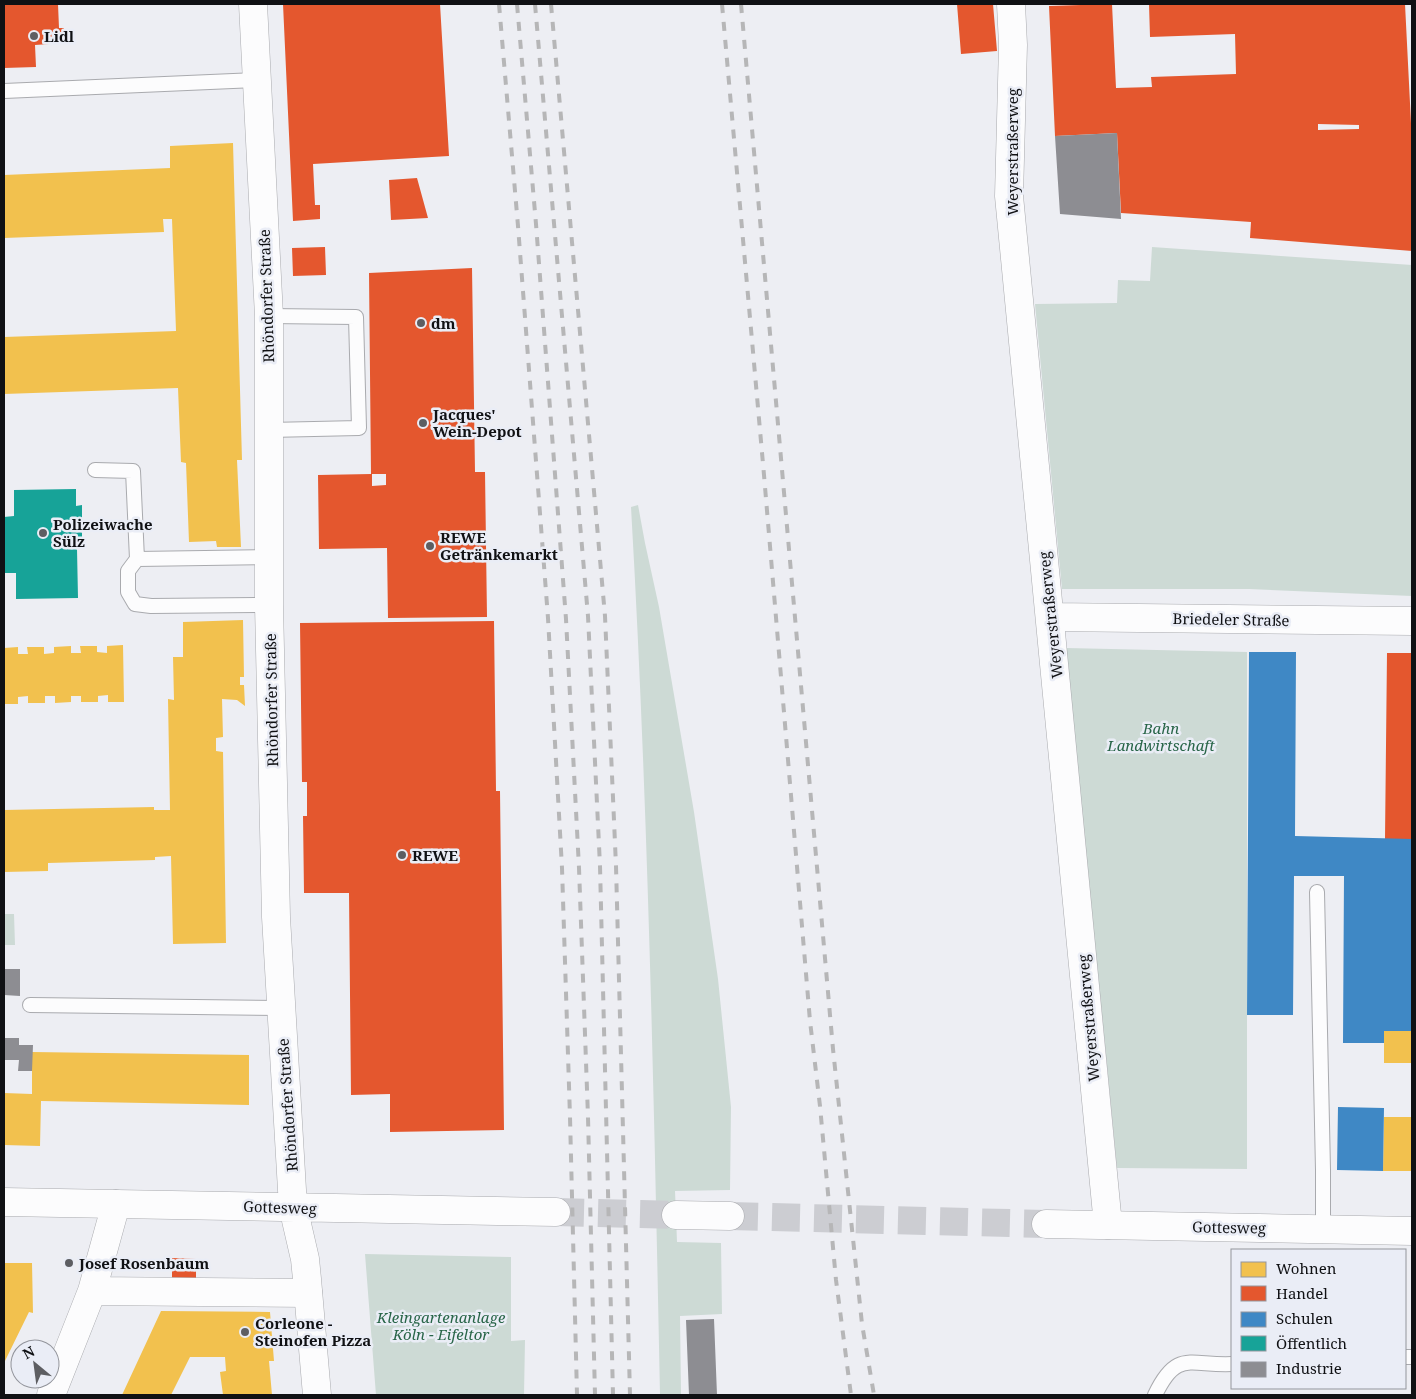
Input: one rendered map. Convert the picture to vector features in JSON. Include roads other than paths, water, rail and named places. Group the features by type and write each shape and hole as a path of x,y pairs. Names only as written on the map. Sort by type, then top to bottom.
{"street":[{"name":"Rhöndorfer Straße","path":"253,4 269,316 268,558 276,917 294,1207 305,1259 317,1395"},
{"name":"Weyerstraßerweg","path":"1011,4 1013,45 1009,196 1108,1225"},
{"name":"Briedeler Straße","path":"1050,617 1412,621"},
{"name":"Gottesweg","path":"4,1202 556,1212"},
{"path":"50,1395 92,1291 116,1204"},
{"path":"676,1215 730,1216"},
{"name":"Gottesweg","path":"1046,1224 1412,1231"},
{"path":"92,1291 308,1293"}],"lane":[{"path":"4,91 257,80"},
{"path":"269,316 356,317 359,428 269,430"},
{"path":"95,470 133,472 137,559 128,570 128,592 135,604 151,606 269,605"},
{"path":"137,559 268,558"},
{"path":"1317,892 1323,1229"},
{"path":"30,1005 281,1008"},
{"path":"1155,1395 1172,1369 1180,1364 1188,1362 1215,1365 1231,1364"}],"tunnel":[{"path":"556,1212 676,1215"},
{"path":"730,1216 1046,1224"}],"railway":[{"path":"499,4 548,618 562,868 577,1395"},
{"path":"517,4 566,619 579,868 595,1395"},
{"path":"535,4 588,616 600,866 613,1395"},
{"path":"551,4 605,616 616,866 630,1395"},
{"path":"722,4 810,1021 836,1280 851,1395"},
{"path":"741,4 833,1049 862,1324 874,1395"}],"place":[{"name":"Lidl","path":"34,36"},
{"name":"dm","path":"421,323"},
{"name":"Jacques' Wein-Depot","path":"423,423"},
{"name":"Polizeiwache Sülz","path":"43,533"},
{"name":"REWE Getränkemarkt","path":"430,546"},
{"name":"REWE","path":"402,855"},
{"name":"Josef Rosenbaum","path":"69,1263"},
{"name":"Corleone - Steinofen Pizza","path":"245,1332"}],"park label":[{"name":"Bahn Landwirtschaft","path":"1161,736"},
{"name":"Kleingartenanlage Köln - Eifeltor","path":"441,1326"}]}
